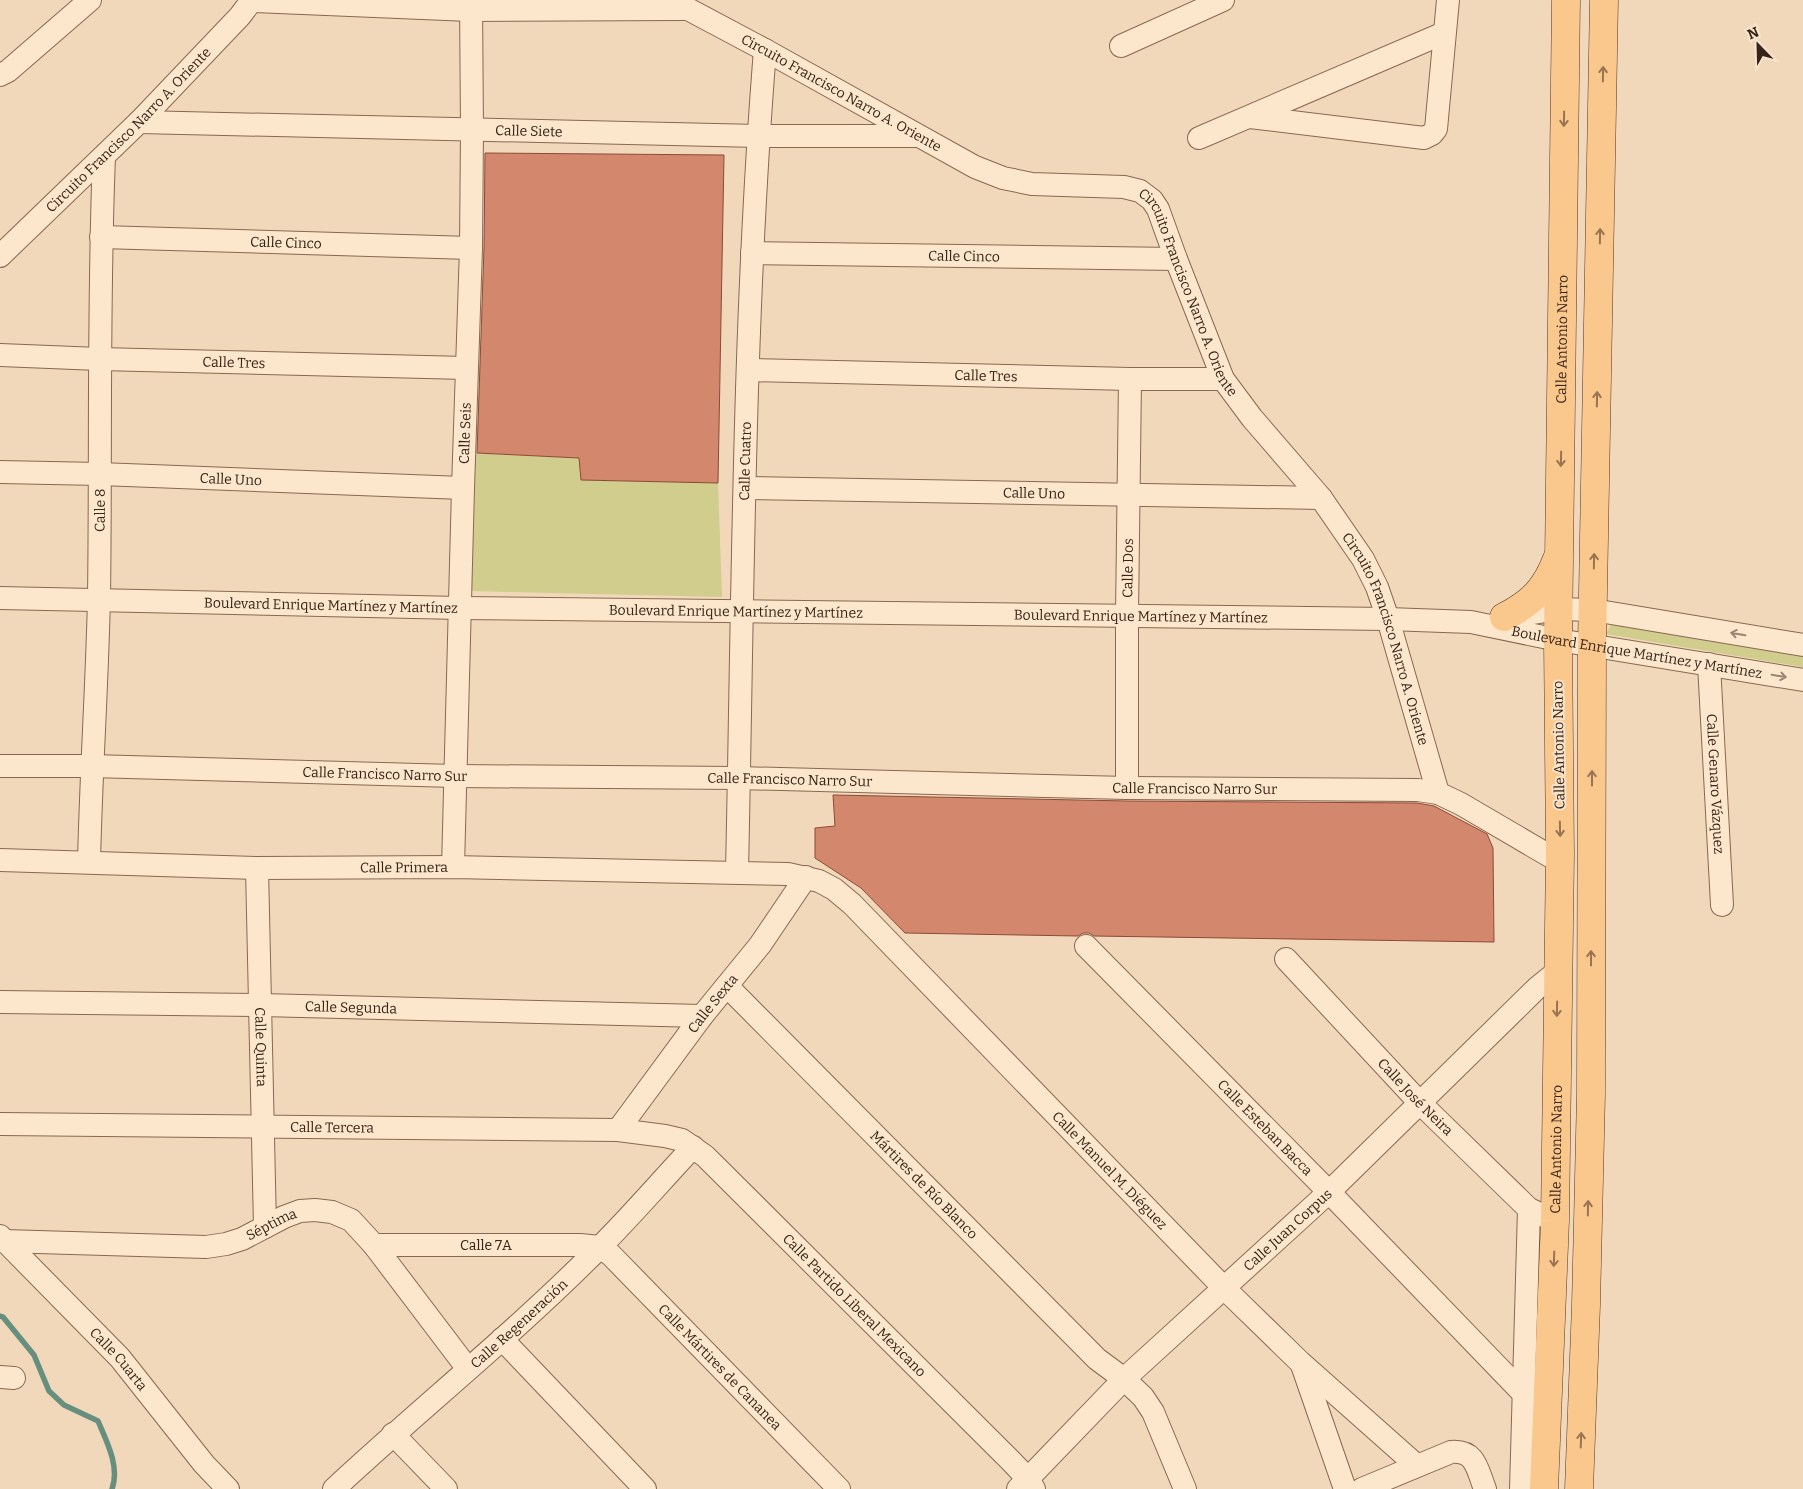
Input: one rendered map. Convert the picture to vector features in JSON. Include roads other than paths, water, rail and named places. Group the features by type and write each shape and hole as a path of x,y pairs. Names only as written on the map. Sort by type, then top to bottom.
{"main road":[{"name":"Calle Antonio Narro","path":"1544,1489 1555,1221 1560,862 1558,640 1566,0"},
{"path":"1579,1489 1591,1094 1592,646 1604,0"},
{"path":"1504,617 1525,606 1536,596 1545,584 1560,553"}],"street":[{"path":"252,0 470,5 679,5"},
{"name":"Circuito Francisco Narro A. Oriente","path":"0,256 139,122 240,16 252,0"},
{"path":"1121,46 1223,0"},
{"path":"1250,117 1424,138 1432,134 1436,129 1448,0"},
{"path":"0,75 8,71 87,1"},
{"name":"Calle Seis","path":"453,867 466,368 471,248 470,5"},
{"name":"Circuito Francisco Narro A. Oriente","path":"679,5 766,50 975,167 1003,178 1032,184 1124,187 1140,191 1152,200 1158,209 1223,379 1252,418 1321,498 1363,559 1377,588 1388,619 1438,792"},
{"path":"1198,138 1444,33"},
{"name":"Calle Cuatro","path":"737,872 752,253 758,136 766,50"},
{"name":"Calle Siete","path":"139,122 758,136 917,136"},
{"name":"Calle 8","path":"89,862 98,601 101,237 104,157"},
{"name":"Calle Cinco","path":"101,237 471,248"},
{"name":"Calle Cinco","path":"752,253 1176,259"},
{"name":"Calle Tres","path":"0,355 466,368"},
{"name":"Calle Tres","path":"748,370 1130,379 1223,379"},
{"name":"Calle Dos","path":"1127,788 1130,379"},
{"name":"Calle Uno","path":"0,472 463,488"},
{"name":"Calle Uno","path":"745,488 1321,498"},
{"name":"Boulevard Enrique Martínez y Martínez","path":"0,598 460,608 1388,619 1471,622 1592,646 1803,680"},
{"name":"Boulevard Enrique Martínez y Martínez","path":"1471,622 1559,610 1593,610 1803,645"},
{"name":"Calle Genaro Vázquez","path":"1709,664 1722,905"},
{"name":"Calle Francisco Narro Sur","path":"0,766 91,766 455,776 739,778 1127,788 1418,790 1438,792 1560,862"},
{"name":"Calle Primera","path":"0,860 257,868 453,867 737,872 788,874 806,877"},
{"name":"Calle Quinta","path":"257,868 265,1227"},
{"name":"Calle Sexta","path":"618,1130 702,1016 760,945 806,877"},
{"name":"Calle Manuel M. Diéguez","path":"806,877 820,881 834,889 852,904 1225,1289 1300,1362 1416,1465"},
{"name":"Calle Esteban Bacca","path":"1086,946 1329,1192 1548,1419"},
{"name":"Calle José Neira","path":"1286,959 1420,1103 1529,1209 1555,1221"},
{"name":"Calle Juan Corpus","path":"1027,1486 1124,1379 1225,1289 1329,1192 1538,987 1558,970"},
{"name":"Mártires de Río Blanco","path":"728,986 1097,1360 1124,1379 1143,1397 1153,1412 1185,1489"},
{"name":"Calle Segunda","path":"0,1002 261,1005 702,1016"},
{"name":"Calle Tercera","path":"0,1124 618,1130 665,1136"},
{"name":"Calle Partido Liberal Mexicano","path":"665,1136 682,1140 705,1156 1027,1486"},
{"name":"Calle Regeneración","path":"334,1489 393,1434 502,1339 600,1247 693,1147"},
{"path":"1521,1489 1529,1209"},
{"name":"Séptima","path":"2,1239 206,1247 242,1239 284,1217 300,1211 332,1212 351,1220 374,1245 468,1369"},
{"name":"Calle Cuarta","path":"2,1239 120,1358 204,1464 228,1489"},
{"name":"Calle 7A","path":"374,1245 580,1245 600,1247"},
{"name":"Calle Mártires de Cananea","path":"600,1247 611,1255 839,1489"},
{"path":"502,1339 645,1489"},
{"path":"1300,1362 1345,1489"},
{"path":"393,1434 446,1489"},
{"path":"1362,1489 1416,1465 1451,1452 1460,1451 1469,1454 1485,1489"}],"waterway":[{"path":"0,1316 3,1317 34,1355 49,1391 64,1405 98,1421 113,1463 114,1481 112,1489"}]}
